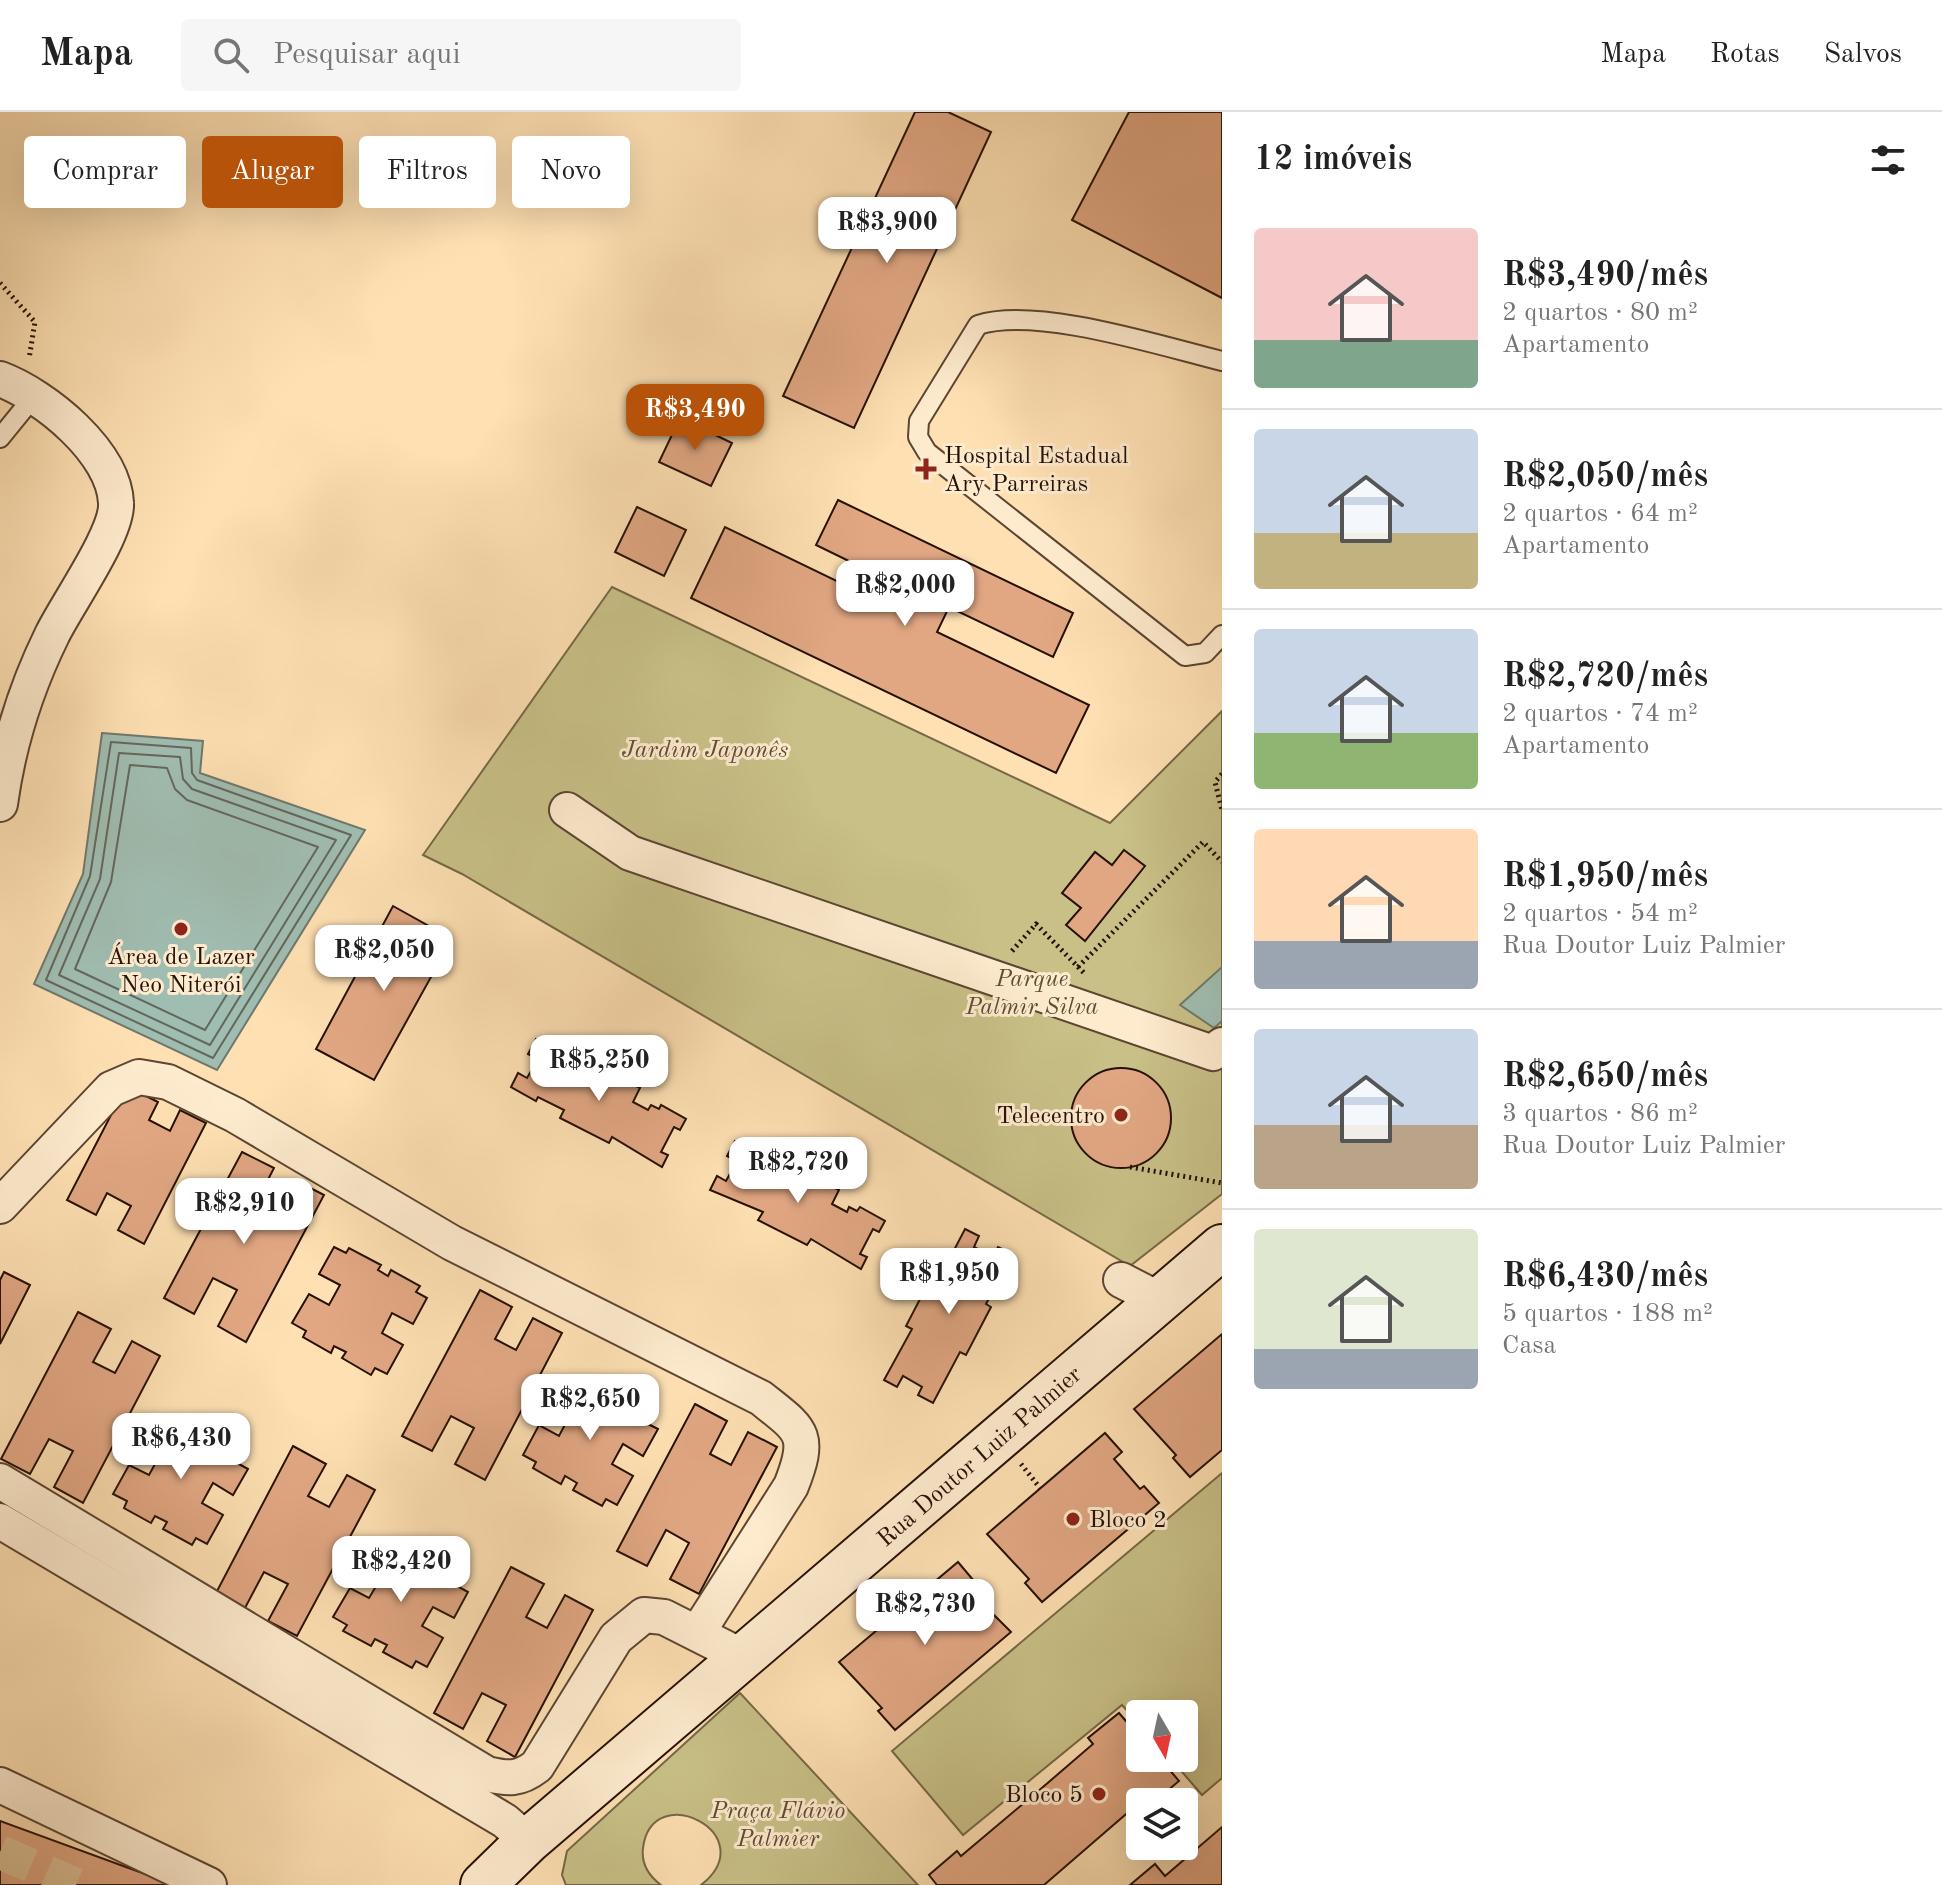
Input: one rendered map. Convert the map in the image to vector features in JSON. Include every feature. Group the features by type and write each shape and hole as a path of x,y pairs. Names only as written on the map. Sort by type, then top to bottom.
{"main road":[{"name":"Rua Doutor Luiz Palmier","path":"483,1885 528,1841 1222,1247"}],"street":[{"path":"0,804 7,760 30,684 53,633 110,529 117,505 110,474 92,449 19,387"},
{"path":"567,810 630,853 1213,1053 1222,1045"},
{"path":"0,1206 111,1089 139,1077 168,1082 235,1115 452,1243 761,1398 798,1428 802,1445 801,1461 791,1486 698,1632"},
{"path":"1121,1280 1160,1300"},
{"path":"0,1481 487,1774 510,1780 523,1777 537,1766 616,1638 644,1615 664,1617 745,1658"},
{"path":"0,1521 505,1821 528,1841"},
{"path":"0,1785 209,1885"}],"lane":[{"path":"1222,361 1100,332 1011,318 996,319 978,325 919,421 918,437 927,452 1185,656 1205,653 1222,635"},
{"path":"0,438 19,387"}],"path":[{"path":"0,283 35,322 19,387"},
{"path":"1222,774 1215,782 1222,810"},
{"path":"1078,967 1203,842 1222,862"},
{"path":"1130,1167 1222,1183"},
{"path":"1019,1461 1040,1488"}],"green space":[{"name":"Parque Palmir Silva","path":"612,587 1110,823 1222,711 1222,1194 1130,1266 462,874 423,855"},
{"path":"1222,1473 1222,1778 1202,1795 1182,1772 1198,1772 1198,1700 1126,1700 1126,1709 1122,1705 963,1835 892,1751"},
{"name":"Praça Flávio Palmier","path":"740,1693 918,1885 701,1885 717,1866 720,1848 713,1833 699,1821 682,1815 665,1817 651,1827 643,1848 647,1869 661,1885 566,1885 562,1875 567,1851"}],"water":[{"name":"Área de Lazer Neo Niterói","path":"102,733 203,741 200,773 365,830 217,1070 34,984 83,874"},
{"path":"1222,967 1222,1021 1214,1028 1180,1005"}],"building":[{"path":"915,112 948,112 991,132 854,428 783,396"},
{"path":"1129,112 1222,112 1222,298 1072,220"},
{"path":"680,418 732,443 711,486 659,462"},
{"path":"838,500 1073,613 1053,657 949,607 937,632 1089,705 1056,773 691,598 725,527 884,604 894,583 816,545"},
{"path":"637,507 686,530 664,576 615,552"},
{"path":"1124,850 1145,866 1085,941 1066,925 1081,908 1062,893 1095,852 1112,865"},
{"path":"393,906 452,939 374,1080 316,1049"},
{"path":"536,1039 586,1070 590,1061 640,1088 633,1102 648,1110 651,1105 659,1109 661,1105 686,1119 680,1130 674,1127 661,1152 668,1155 662,1167 612,1137 609,1143 560,1118 564,1110 538,1097 536,1101 511,1087 518,1073 527,1078 538,1059 528,1054"},
{"name":"Telecentro","path":"1121,1068 1149,1076 1163,1090 1171,1118 1163,1146 1149,1160 1121,1168 1093,1160 1079,1146 1071,1118 1079,1090 1093,1076"},
{"path":"126,1086 158,1102 149,1120 170,1131 180,1110 206,1123 144,1244 118,1230 131,1206 107,1193 96,1215 67,1200"},
{"path":"735,1141 784,1172 789,1164 839,1190 832,1204 847,1212 849,1207 857,1211 860,1207 885,1221 879,1232 873,1229 860,1254 867,1257 861,1269 811,1239 807,1245 758,1220 763,1212 710,1190 717,1176 726,1181 737,1161 727,1156"},
{"path":"242,1152 274,1168 257,1201 278,1212 295,1180 324,1195 246,1342 218,1326 237,1290 213,1278 194,1314 164,1298"},
{"path":"965,1229 979,1236 974,1247 993,1257 998,1247 1013,1254 986,1304 991,1307 966,1355 960,1352 933,1403 918,1395 922,1387 903,1376 897,1387 884,1380 912,1329 906,1326 933,1274 940,1277"},
{"path":"334,1247 346,1253 349,1248 381,1265 378,1270 388,1276 391,1270 420,1286 416,1292 427,1298 413,1324 392,1313 382,1333 403,1345 387,1374 375,1368 371,1375 342,1358 346,1352 334,1346 331,1353 303,1337 306,1331 292,1323 309,1294 329,1305 340,1285 319,1274"},
{"path":"4,1272 30,1285 0,1344 0,1280"},
{"path":"480,1290 512,1307 495,1339 516,1350 533,1318 562,1333 485,1480 455,1464 474,1428 451,1416 432,1451 402,1436"},
{"path":"78,1312 111,1329 93,1362 115,1373 132,1341 160,1356 83,1503 54,1487 73,1451 49,1439 30,1474 1,1459"},
{"path":"1222,1334 1222,1450 1190,1477 1173,1458 1176,1455 1134,1409"},
{"path":"564,1378 576,1385 579,1379 612,1396 609,1402 618,1407 621,1401 650,1417 646,1423 658,1429 643,1456 623,1444 612,1464 633,1476 617,1505 606,1499 602,1506 573,1490 577,1483 565,1476 561,1484 533,1468 536,1462 523,1455 539,1425 559,1436 570,1415 550,1405"},
{"path":"695,1404 727,1421 710,1454 731,1465 748,1432 777,1447 699,1594 670,1579 689,1543 666,1530 647,1566 617,1551"},
{"path":"155,1418 166,1424 170,1418 202,1436 199,1441 208,1446 211,1441 240,1456 237,1463 248,1469 233,1495 213,1483 202,1503 223,1515 207,1544 196,1538 192,1545 163,1529 167,1522 155,1516 151,1523 124,1508 127,1501 113,1494 129,1465 149,1475 160,1455 140,1444"},
{"name":"Bloco 2","path":"1105,1433 1122,1452 1114,1459 1140,1489 1144,1486 1159,1503 1042,1602 1025,1583 1029,1579 987,1534"},
{"path":"293,1446 326,1464 308,1496 329,1507 347,1475 375,1490 297,1636 268,1621 288,1584 264,1572 245,1608 216,1593"},
{"path":"375,1541 386,1547 390,1541 422,1559 419,1564 429,1569 432,1564 460,1579 457,1586 468,1592 454,1618 433,1607 422,1626 443,1638 427,1667 416,1661 412,1668 383,1652 387,1645 375,1639 371,1646 343,1631 347,1625 333,1617 350,1588 369,1598 381,1578 360,1567"},
{"path":"958,1562 974,1581 967,1588 1011,1632 895,1730 878,1711 882,1708 839,1662"},
{"path":"511,1567 544,1584 526,1617 547,1628 565,1595 593,1610 515,1757 487,1741 506,1705 482,1693 463,1729 434,1713"},
{"name":"Bloco 5","path":"1119,1713 1126,1721 1126,1772 1171,1772 1179,1781 1171,1788 1126,1788 1126,1814 1044,1885 937,1885 929,1875 957,1851 961,1856 1093,1744 1088,1738"},
{"path":"0,1821 175,1885 0,1885"},
{"path":"1222,1827 1222,1885 1130,1885 1155,1864 1165,1876 1184,1860 1198,1860 1198,1848"}],"tunnel":[{"path":"0,1852 76,1885"}],"place":[{"name":"Hospital Estadual Ary Parreiras","path":"926,469"},
{"name":"Área de Lazer Neo Niterói","path":"181,929"},
{"name":"Telecentro","path":"1121,1115"},
{"name":"Bloco 2","path":"1073,1519"},
{"name":"Bloco 5","path":"1099,1794"}],"park label":[{"name":"Jardim Japonês","path":"705,749"}]}
